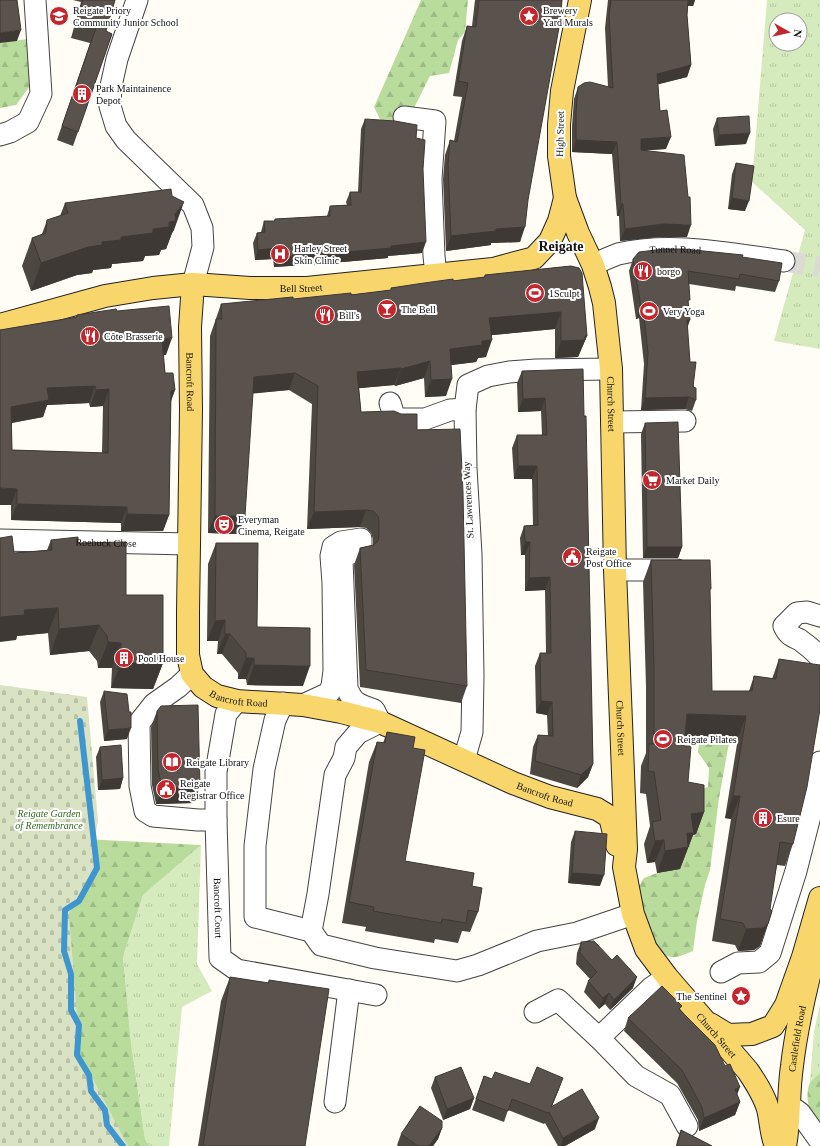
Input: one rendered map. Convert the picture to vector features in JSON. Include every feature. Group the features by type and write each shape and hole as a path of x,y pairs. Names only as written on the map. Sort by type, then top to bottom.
{"main road":[{"name":"High Street","path":"580,0 562,91 559,125 559,156 565,198 578,233 593,265"},
{"name":"Bell Street","path":"0,325 105,296 152,288 193,284 250,288 308,288 493,269 534,258 550,241 559,221 565,198"},
{"name":"Church Street","path":"593,265 604,303 610,369 615,570 626,849 624,867 632,914 646,949 667,977 748,1071 763,1094 776,1146"},
{"name":"Bancroft Road","path":"193,284 190,327 188,655 192,674 203,687 217,696 237,701 293,704 341,712 380,722 513,783 550,796 597,809 610,817 624,867"},
{"path":"152,288 175,298 184,312 190,327"},
{"path":"705,1022 728,1034 752,1034 761,1029 773,1026 786,1005 803,957 820,898"},
{"name":"Castlefield Road","path":"786,1146 792,1066 800,1012 820,934"}],"street":[{"path":"0,134 10,132 28,122 41,94 35,0"},
{"path":"137,0 117,59 111,86 110,106 116,126 126,140 193,205 202,228 203,247 193,284"},
{"path":"404,117 435,121 431,179 436,275"},
{"name":"Tunnel Road","path":"593,265 618,255 637,251 681,248 784,261"},
{"name":"St. Lawrences Way","path":"464,760 472,732 473,676 471,554 466,468 465,409 468,385 488,376 509,372 610,369"},
{"path":"390,403 395,419 425,418 450,410 465,409"},
{"path":"612,422 685,421"},
{"path":"311,931 318,894 335,775 344,758 346,747 358,733 380,722 374,710 351,699 347,688 342,560 345,555 361,552 361,539 341,542 333,547 331,556 333,583 334,672 332,686 329,693 293,704 275,720 264,769 255,846 255,917 311,931 321,945 375,958 457,972 537,941 577,933 632,914"},
{"name":"Roebuck Close","path":"0,540 189,544"},
{"path":"615,570 687,570"},
{"path":"820,616 807,612 797,613 784,626 792,637 800,640 820,657"},
{"path":"192,674 178,687 154,704 139,723 140,786 145,811 153,816 216,820"},
{"name":"Bancroft Court","path":"237,701 226,714 216,772 220,958 238,970 376,995"},
{"path":"721,972 738,963 759,962 770,953 796,871 809,819 820,762"},
{"path":"599,1038 651,988 667,977"},
{"path":"335,1102 349,990"},
{"path":"536,1012 558,1000 599,1038 636,1076 670,1095 687,1126"},
{"path":"790,1106 800,1113 820,1141"}],"green space":[{"path":"421,0 468,0 465,32 458,40 449,73 430,76 407,122 383,125 374,107"},
{"path":"767,0 820,0 820,349 774,341 805,230 752,182"},
{"path":"27,39 33,82 16,105 0,108 0,43"},
{"name":"Reigate Garden of Remembrance","path":"0,685 87,697 98,821 94,842 97,868 69,914 80,1054 128,1146 0,1146"},
{"path":"700,736 725,737 729,743 719,798 710,870 697,921 693,951 679,956 670,957 664,954 658,947 653,937 645,915 639,886 644,878 657,873 679,856 686,855 683,836 696,834 696,790 708,787 709,768 698,752"},
{"path":"84,839 201,845 143,895 123,957 131,1043 145,1139 149,1146 51,1146 52,934"},
{"path":"201,845 197,964 212,991 182,1007 169,1146 149,1146 145,1139 131,1043 123,957 143,895"},
{"path":"820,1004 820,1128 808,1104 814,1032"},
{"path":"820,1073 820,1128 814,1118 807,1097 809,1085"}],"building":[{"path":"0,0 17,0 21,30 0,33"},
{"path":"83,0 115,0 106,31 112,34 78,132 62,126 96,28 76,23"},
{"path":"479,0 562,0 560,22 528,200 525,227 496,229 496,231 451,236 448,164 450,140 457,142 468,83 458,81 467,26 476,27"},
{"path":"611,0 688,0 687,15 691,65 657,74 660,111 667,110 671,137 641,139 641,150 684,155 688,197 690,197 691,225 663,224 625,229 623,204 621,204 617,142 576,140 578,87 584,83 590,82 613,88 609,15"},
{"path":"749,116 750,133 719,135 717,118"},
{"path":"365,119 395,121 417,125 416,138 425,140 423,169 426,242 391,246 391,248 277,257 277,248 258,250 257,233 265,232 264,221 330,216 330,206 351,205 350,192 361,192"},
{"path":"736,163 754,166 749,201 732,198"},
{"path":"171,189 172,196 184,202 175,214 176,221 169,222 169,227 153,229 153,233 121,237 121,240 102,242 102,245 88,247 41,263 32,238 46,233 47,220 68,213 65,203"},
{"path":"664,249 684,249 743,255 742,257 782,263 779,281 740,274 739,279 688,271 690,320 687,320 690,362 696,362 693,387 696,388 696,400 689,397 645,398 648,353 643,307 641,307 633,259 639,252"},
{"path":"571,266 579,268 582,273 587,336 585,336 585,340 561,341 561,312 489,318 492,340 482,341 482,345 450,349 452,379 431,380 430,361 401,369 357,372 361,412 394,411 401,414 417,414 417,430 460,429 463,492 467,686 366,670 360,548 374,545 378,541 379,521 378,516 373,511 366,510 314,512 318,386 295,373 254,377 245,516 215,516 216,319 222,319 221,304 293,297 293,299 351,293 351,295 391,290 391,288 453,279 453,281 485,277 485,275"},
{"path":"169,306 172,338 162,339 165,373 173,373 175,390 171,391 169,515 127,514 127,507 17,504 17,489 0,488 0,330 77,317 77,315 116,309 117,311","holes":["95,386 96,390 109,389 108,453 12,450 11,407 49,400 47,388"]},
{"path":"583,369 584,416 586,416 593,764 581,775 535,761 538,735 553,736 552,702 541,701 540,653 551,653 550,577 529,578 530,542 525,542 524,526 538,525 537,466 518,466 517,435 547,435 545,398 523,399 522,371"},
{"path":"678,422 682,547 647,547 645,423"},
{"path":"12,536 14,553 52,550 51,540 78,537 78,543 126,542 126,595 163,595 163,663 121,663 121,643 108,642 107,636 99,625 59,629 58,608 24,610 25,615 0,617 0,538"},
{"path":"216,543 258,543 257,627 310,628 310,666 254,665 254,658 246,658 246,653 230,634 225,634 225,620 215,621"},
{"path":"651,560 710,560 712,691 752,691 754,676 776,679 779,659 820,665 820,709 807,787 793,844 780,842 770,909 772,911 768,924 763,928 746,929 743,923 720,919 740,796 733,796 746,716 687,714 684,746 691,746 688,782 704,785 704,812 691,814 694,833 687,833 688,847 665,851 664,840 655,841 652,822 661,820 654,772 648,771 649,744 654,744 654,665"},
{"path":"104,691 127,694 129,712 131,712 131,728 108,730"},
{"name":"Reigate Library","path":"198,705 200,787 162,788 158,769 157,711 161,706"},
{"path":"387,732 415,737 413,748 425,750 405,861 474,873 472,886 482,888 478,912 468,910 466,923 442,919 441,923 373,911 374,907 349,902 377,742 385,743"},
{"path":"121,745 123,778 102,780 100,747"},
{"path":"575,831 607,834 604,875 572,873"},
{"path":"594,941 612,960 617,955 637,977 614,1000 609,993 603,998 588,981 597,972 580,953 581,942"},
{"path":"230,977 269,983 269,980 329,989 305,1146 203,1146"},
{"path":"662,986 682,1006 679,1009 715,1045 725,1066 730,1064 740,1087 735,1089 740,1102 704,1118 702,1107 682,1070 628,1018"},
{"path":"461,1067 474,1098 447,1109 435,1077"},
{"path":"537,1067 563,1078 551,1107 582,1089 599,1118 563,1138 549,1112 548,1113 512,1099 508,1111 476,1099 484,1076 492,1079 495,1072 530,1084"},
{"path":"420,1106 442,1121 442,1128 429,1146 418,1146 401,1134"},
{"path":"681,1130 712,1146 677,1146"}],"waterway":[{"path":"80,721 97,868 79,901 65,910 64,951 71,974 71,1010 79,1025 77,1055 89,1075 91,1091 105,1110 107,1125 123,1146"}],"tunnel":[{"path":"784,261 820,267"}],"place":[{"name":"Reigate Priory Community Junior School","path":"59,16"},
{"name":"Brewery Yard Murals","path":"529,16"},
{"name":"Park Maintainence Depot","path":"82,94"},
{"name":"Harley Street Skin Clinic","path":"280,254"},
{"name":"borgo","path":"643,271"},
{"name":"1Sculpt","path":"535,293"},
{"name":"The Bell","path":"387,309"},
{"name":"Very Yoga","path":"649,311"},
{"name":"Bill's","path":"325,315"},
{"name":"Côte Brasserie","path":"90,336"},
{"name":"Market Daily","path":"652,480"},
{"name":"Everyman Cinema, Reigate","path":"224,525"},
{"name":"Reigate Post Office","path":"572,557"},
{"name":"Pool House","path":"124,658"},
{"name":"Reigate Pilates","path":"663,739"},
{"name":"Reigate Library","path":"172,762"},
{"name":"Reigate Registrar Office","path":"166,789"},
{"name":"Esure","path":"763,818"},
{"name":"The Sentinel","path":"741,996"}],"district":[{"name":"Reigate","path":"561,246"}]}
